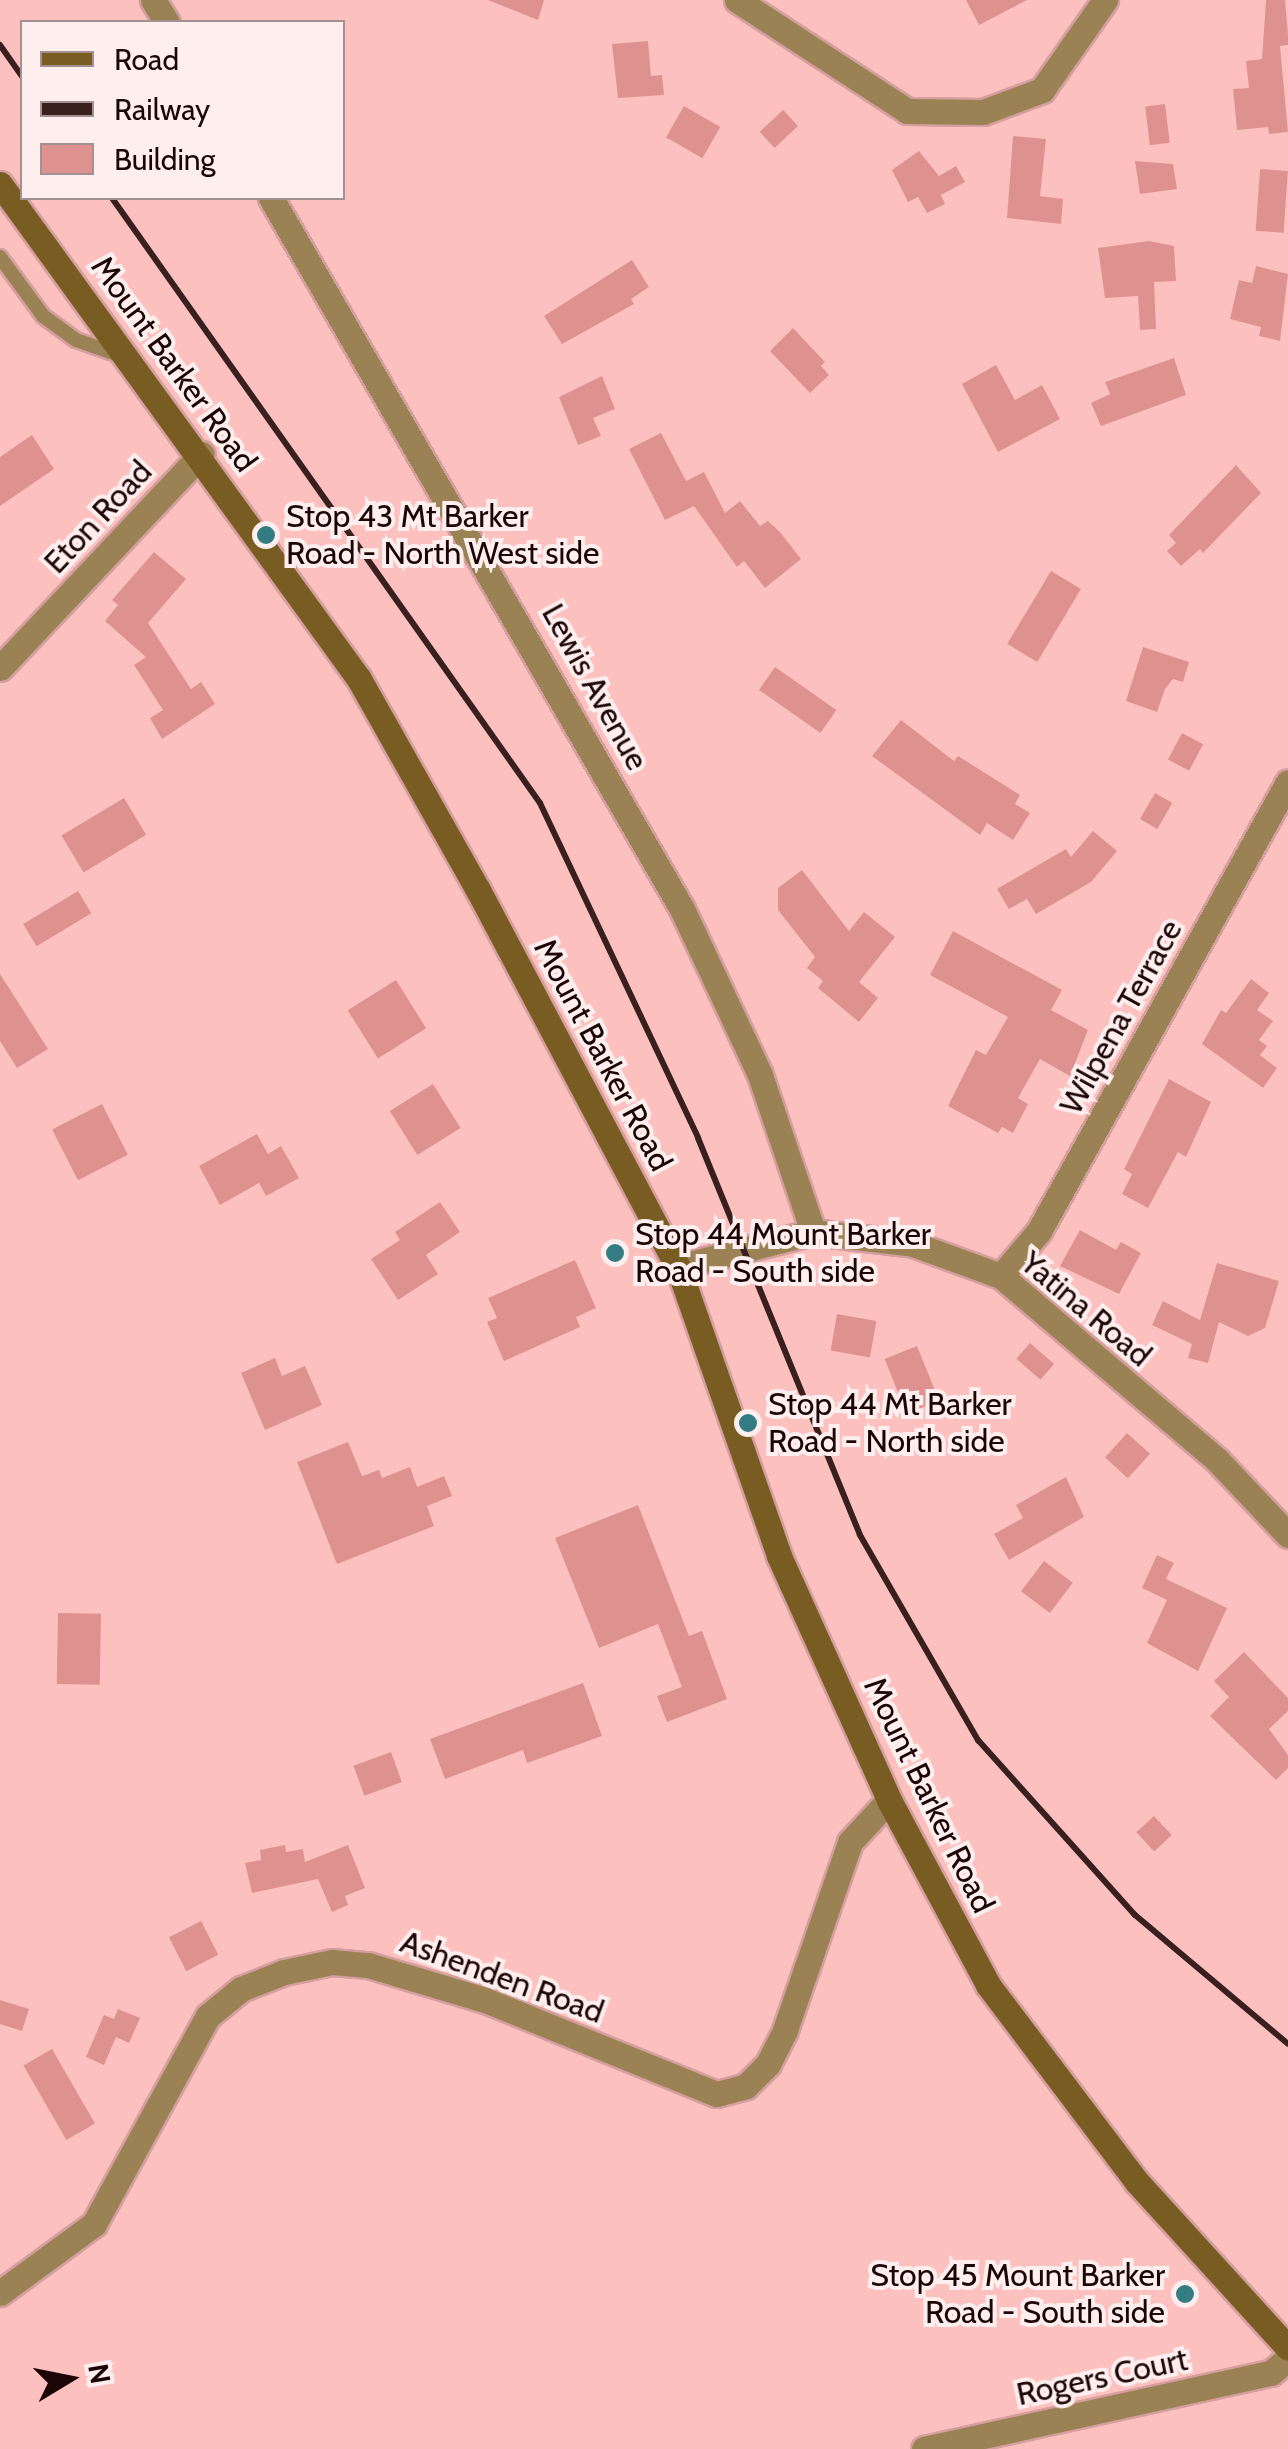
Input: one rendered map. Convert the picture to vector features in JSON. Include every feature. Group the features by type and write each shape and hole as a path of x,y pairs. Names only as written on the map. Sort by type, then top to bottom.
{"main road":[{"name":"Mount Barker Road","path":"0,184 202,454 359,679 678,1268 779,1556 890,1800 988,1984 1137,2182 1288,2348"}],"street":[{"path":"737,0 907,111 983,112 1042,90 1105,0"},
{"name":"Lewis Avenue","path":"272,200 525,628 682,909 760,1075 814,1232"},
{"name":"Eton Road","path":"0,668 202,454"},
{"name":"Wilpena Terrace","path":"1001,1276 1039,1232 1288,782"},
{"name":"Yatina Road","path":"678,1268 814,1232 913,1244 1001,1276 1218,1461 1288,1534"},
{"name":"Ashenden Road","path":"0,2293 94,2224 208,2016 241,1989 284,1972 332,1962 368,1964 485,2000 717,2094 746,2086 768,2064 785,2030 850,1842 890,1800"},
{"name":"Rogers Court","path":"924,2449 1271,2373 1288,2358"}],"lane":[{"path":"0,257 43,316 76,340 130,358"}],"building":[{"path":"488,0 544,0 538,20"},
{"path":"966,0 1027,0 979,25"},
{"path":"1266,0 1285,0 1288,35 1288,45 1280,46 1288,132 1269,134 1268,127 1237,130 1233,89 1249,88 1246,61 1262,59"},
{"path":"648,41 651,76 662,75 664,95 618,98 612,44"},
{"path":"1165,104 1170,143 1150,145 1145,106"},
{"path":"684,106 720,127 702,158 666,137"},
{"path":"783,110 798,126 775,148 760,132"},
{"path":"1013,136 1046,139 1040,196 1063,199 1061,224 1007,218"},
{"path":"919,151 939,176 956,166 965,182 941,195 945,204 927,213 918,197 908,202 892,170"},
{"path":"1135,161 1173,164 1177,189 1140,194"},
{"path":"1260,169 1288,171 1284,233 1256,231"},
{"path":"1149,241 1174,246 1176,281 1154,282 1156,329 1140,330 1138,296 1105,298 1098,248"},
{"path":"632,260 649,287 631,299 634,304 562,344 544,316"},
{"path":"1256,266 1288,274 1280,341 1259,336 1261,327 1230,319 1239,280 1252,283"},
{"path":"793,328 825,362 821,366 829,375 810,393 770,351"},
{"path":"1174,358 1186,395 1101,426 1091,403 1110,394 1105,382"},
{"path":"996,365 1015,400 1042,385 1060,419 998,452 962,384"},
{"path":"602,376 615,409 593,418 601,436 578,445 559,397"},
{"path":"661,433 686,481 704,472 725,513 740,501 760,526 768,521 780,532 801,559 765,588 744,561 737,567 694,506 665,520 629,449"},
{"path":"32,435 54,469 0,506 0,457"},
{"path":"1236,465 1261,493 1203,553 1200,549 1181,566 1167,551 1176,543 1169,535"},
{"path":"154,552 186,579 148,623 191,689 201,682 215,704 162,739 150,718 163,710 134,665 146,657 105,621 118,605 112,600"},
{"path":"1051,571 1081,589 1037,662 1007,644"},
{"path":"1143,647 1189,662 1183,682 1173,679 1157,712 1126,701"},
{"path":"775,667 836,710 820,733 759,690"},
{"path":"901,720 954,761 958,756 1020,795 1015,804 1030,813 1013,840 987,823 980,835 872,756"},
{"path":"1182,733 1203,744 1189,771 1168,759"},
{"path":"1155,793 1172,803 1157,829 1140,819"},
{"path":"124,798 146,835 84,872 61,836"},
{"path":"1093,831 1117,851 1091,882 1036,914 1027,899 1009,909 997,889 1066,849 1071,857"},
{"path":"802,870 849,931 864,912 895,937 859,982 878,998 859,1022 818,988 823,981 807,968 815,957 778,910 778,888"},
{"path":"78,891 91,913 37,946 23,924"},
{"path":"953,931 1062,990 1051,1010 1088,1030 1070,1076 1040,1059 1018,1098 1028,1104 1013,1133 1002,1127 998,1133 948,1106 976,1050 986,1055 1008,1017 930,975"},
{"path":"0,974 48,1049 17,1068 0,1041"},
{"path":"1251,979 1269,993 1257,1010 1273,1021 1259,1040 1267,1046 1260,1055 1277,1068 1263,1088 1202,1044 1221,1010 1226,1013"},
{"path":"396,980 426,1028 378,1059 348,1010"},
{"path":"1169,1079 1211,1102 1186,1157 1178,1152 1148,1208 1122,1194 1132,1174 1124,1169"},
{"path":"433,1084 461,1128 417,1155 390,1111"},
{"path":"102,1104 128,1155 78,1180 52,1129"},
{"path":"257,1134 268,1154 281,1146 299,1178 266,1196 259,1183 220,1205 199,1166"},
{"path":"440,1202 460,1232 426,1255 438,1274 398,1300 371,1259 400,1240 395,1232"},
{"path":"1080,1230 1116,1250 1121,1242 1141,1253 1119,1294 1060,1266"},
{"path":"575,1260 596,1308 576,1317 580,1327 504,1361 487,1322 497,1318 488,1298"},
{"path":"1217,1263 1279,1281 1265,1328 1248,1336 1219,1322 1208,1363 1188,1358 1192,1344 1152,1325 1163,1301 1200,1320"},
{"path":"837,1314 876,1321 870,1357 831,1350"},
{"path":"1030,1343 1054,1364 1040,1380 1016,1359"},
{"path":"917,1346 939,1401 907,1414 885,1359"},
{"path":"275,1358 282,1376 305,1366 322,1405 265,1430 241,1373"},
{"path":"1127,1433 1150,1454 1128,1478 1105,1458"},
{"path":"348,1442 362,1476 379,1470 382,1478 410,1467 417,1487 444,1476 452,1496 427,1506 434,1526 337,1564 297,1462"},
{"path":"1066,1477 1084,1517 1009,1560 994,1534 1023,1518 1016,1505"},
{"path":"638,1505 689,1636 702,1631 727,1699 667,1722 657,1696 682,1687 658,1624 599,1648 555,1538"},
{"path":"1157,1555 1174,1563 1166,1579 1227,1608 1198,1671 1147,1643 1167,1600 1142,1588"},
{"path":"1044,1561 1073,1583 1050,1613 1021,1591"},
{"path":"58,1613 101,1614 100,1685 57,1684"},
{"path":"1244,1652 1288,1698 1288,1711 1269,1729 1288,1755 1288,1768 1276,1780 1210,1716 1229,1697 1214,1681"},
{"path":"583,1683 602,1736 527,1763 523,1750 445,1779 430,1739"},
{"path":"391,1752 402,1782 364,1796 353,1766"},
{"path":"1154,1816 1172,1835 1154,1851 1136,1832"},
{"path":"285,1845 286,1852 303,1849 305,1862 348,1845 365,1888 345,1896 348,1905 332,1912 318,1879 252,1893 245,1863 261,1860 260,1850"},
{"path":"201,1921 218,1955 186,1971 169,1937"},
{"path":"0,2000 29,2009 22,2031 0,2024"},
{"path":"118,2009 140,2018 129,2043 116,2037 104,2065 86,2057 104,2015 114,2019"},
{"path":"52,2049 95,2123 66,2140 23,2066"}],"railway":[{"path":"0,45 20,73"},
{"path":"113,200 540,803 698,1138 860,1535 978,1740 1135,1915 1288,2044"}],"place":[{"name":"Stop 43 Mt Barker Road - North West side","path":"266,535"},
{"name":"Stop 44 Mount Barker Road - South side","path":"615,1253"},
{"name":"Stop 44 Mt Barker Road - North side","path":"748,1423"},
{"name":"Stop 45 Mount Barker Road - South side","path":"1185,2294"}]}
